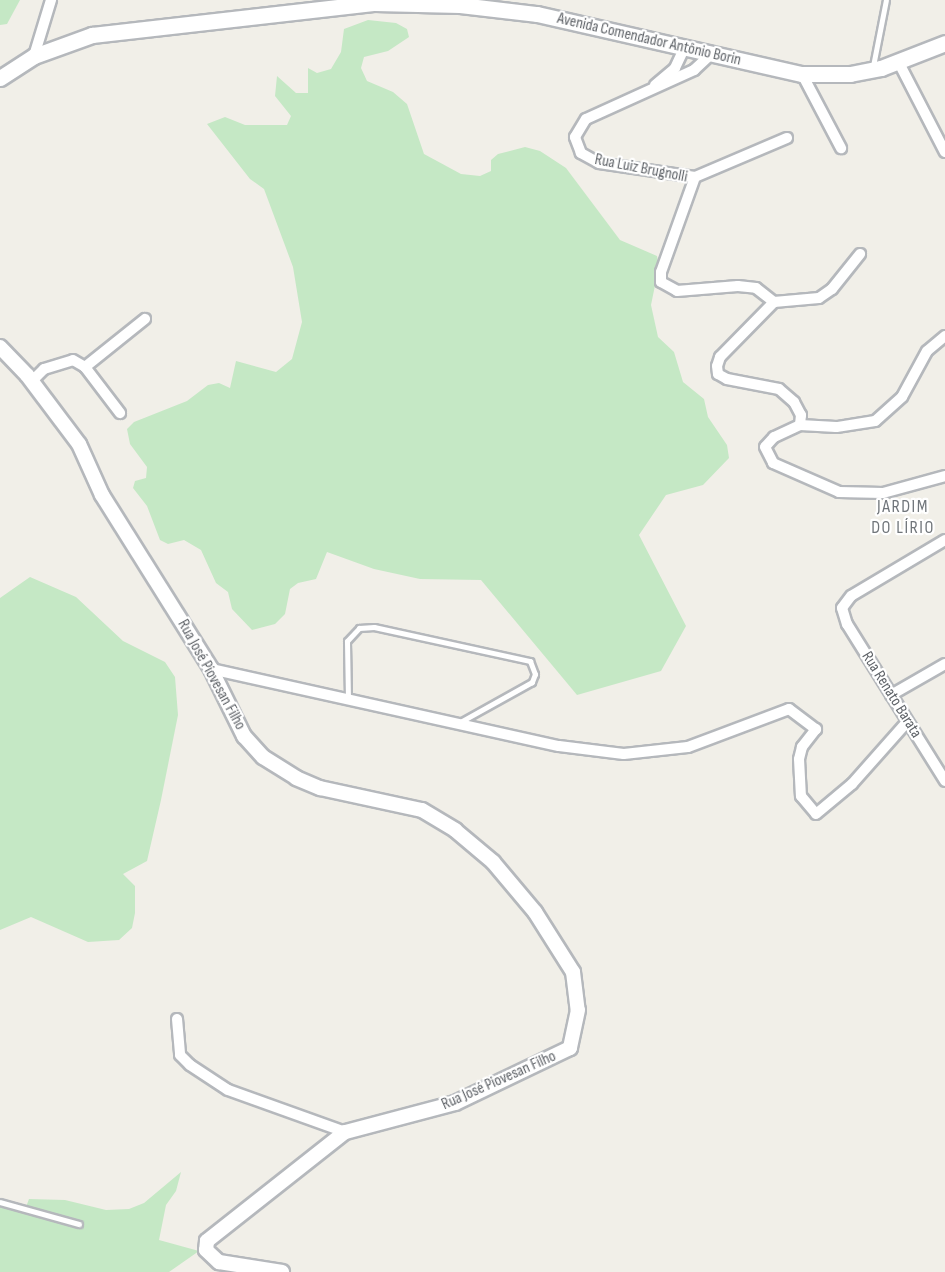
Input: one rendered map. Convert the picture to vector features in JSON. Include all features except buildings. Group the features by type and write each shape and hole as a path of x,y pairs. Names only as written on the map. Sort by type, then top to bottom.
{"main road":[{"name":"Avenida Comendador Antônio Borin","path":"0,78 34,56 92,35 317,4 460,5 537,14 802,74 872,70 899,63 945,43"}],"street":[{"path":"34,56 51,0"},
{"path":"654,85 675,68 685,47"},
{"path":"654,85 694,70 711,54"},
{"path":"899,63 944,150"},
{"path":"802,74 841,148"},
{"name":"Rua Luiz Brugnolli","path":"654,85 586,119 575,137 581,153 599,163 695,177 661,273 661,282 677,291 738,286 756,288 774,302"},
{"path":"695,177 787,138"},
{"path":"800,425 801,416 794,402 779,389 735,382 718,374 720,357 774,302 819,298 832,289 860,254"},
{"path":"85,367 145,319"},
{"path":"945,336 927,351 902,397 875,421 836,428 800,425 774,437 765,447 773,464 839,492 883,493 945,476"},
{"name":"Rua José Piovesan Filho","path":"0,347 32,381 79,444 102,495 211,669 244,736 263,757 312,785 422,810 454,830 493,862 535,912 561,947 573,972 578,1010 575,1034 564,1052 455,1103 345,1132 207,1241 206,1250 219,1262 282,1272"},
{"path":"32,381 62,361 73,360 85,367 120,413"},
{"name":"Rua Renato Barata","path":"945,540 851,596 842,608 847,624 945,781"},
{"path":"891,695 945,664"},
{"path":"211,669 559,746 624,754 688,747 789,709 816,729 802,747 799,759 801,796 816,814 852,784 908,722"},
{"path":"177,1019 180,1055 199,1072 228,1090 345,1132"}],"lane":[{"path":"872,70 886,0"},
{"path":"932,128 945,134"},
{"path":"348,700 347,641 359,628 374,627 531,661 535,674 532,682 456,724"},
{"path":"0,1202 79,1224"}],"green space":[{"path":"0,0 20,0 7,24 0,25"},
{"path":"368,20 396,23 407,29 409,37 388,51 364,57 361,68 367,81 393,92 407,104 424,154 461,174 480,176 491,171 491,160 498,154 525,147 540,151 566,168 620,240 657,256 659,266 651,305 658,337 674,352 683,382 704,399 708,417 727,445 729,458 703,485 666,495 639,535 686,626 661,671 577,695 481,580 420,579 374,569 327,552 316,579 298,583 290,589 285,614 275,624 252,630 232,609 228,592 216,583 201,550 184,540 168,544 160,540 147,506 133,488 135,481 146,478 147,467 130,444 127,429 134,422 187,401 208,385 219,383 230,388 236,361 276,372 292,359 302,322 293,267 264,189 250,179 207,124 225,117 245,125 287,125 291,116 275,96 277,76 296,93 308,93 308,68 317,73 331,69 341,52 344,29"},
{"path":"30,577 76,597 123,641 165,662 175,677 178,715 161,800 147,861 123,874 135,886 135,913 132,928 119,940 88,942 31,917 0,930 0,598"},
{"path":"181,1172 176,1191 166,1205 159,1240 199,1251 169,1272 0,1272 0,1202 26,1207 29,1199 65,1200 106,1210 129,1209 144,1203"}],"district":[{"name":"JARDIM DO LÍRIO","path":"903,518"}]}
